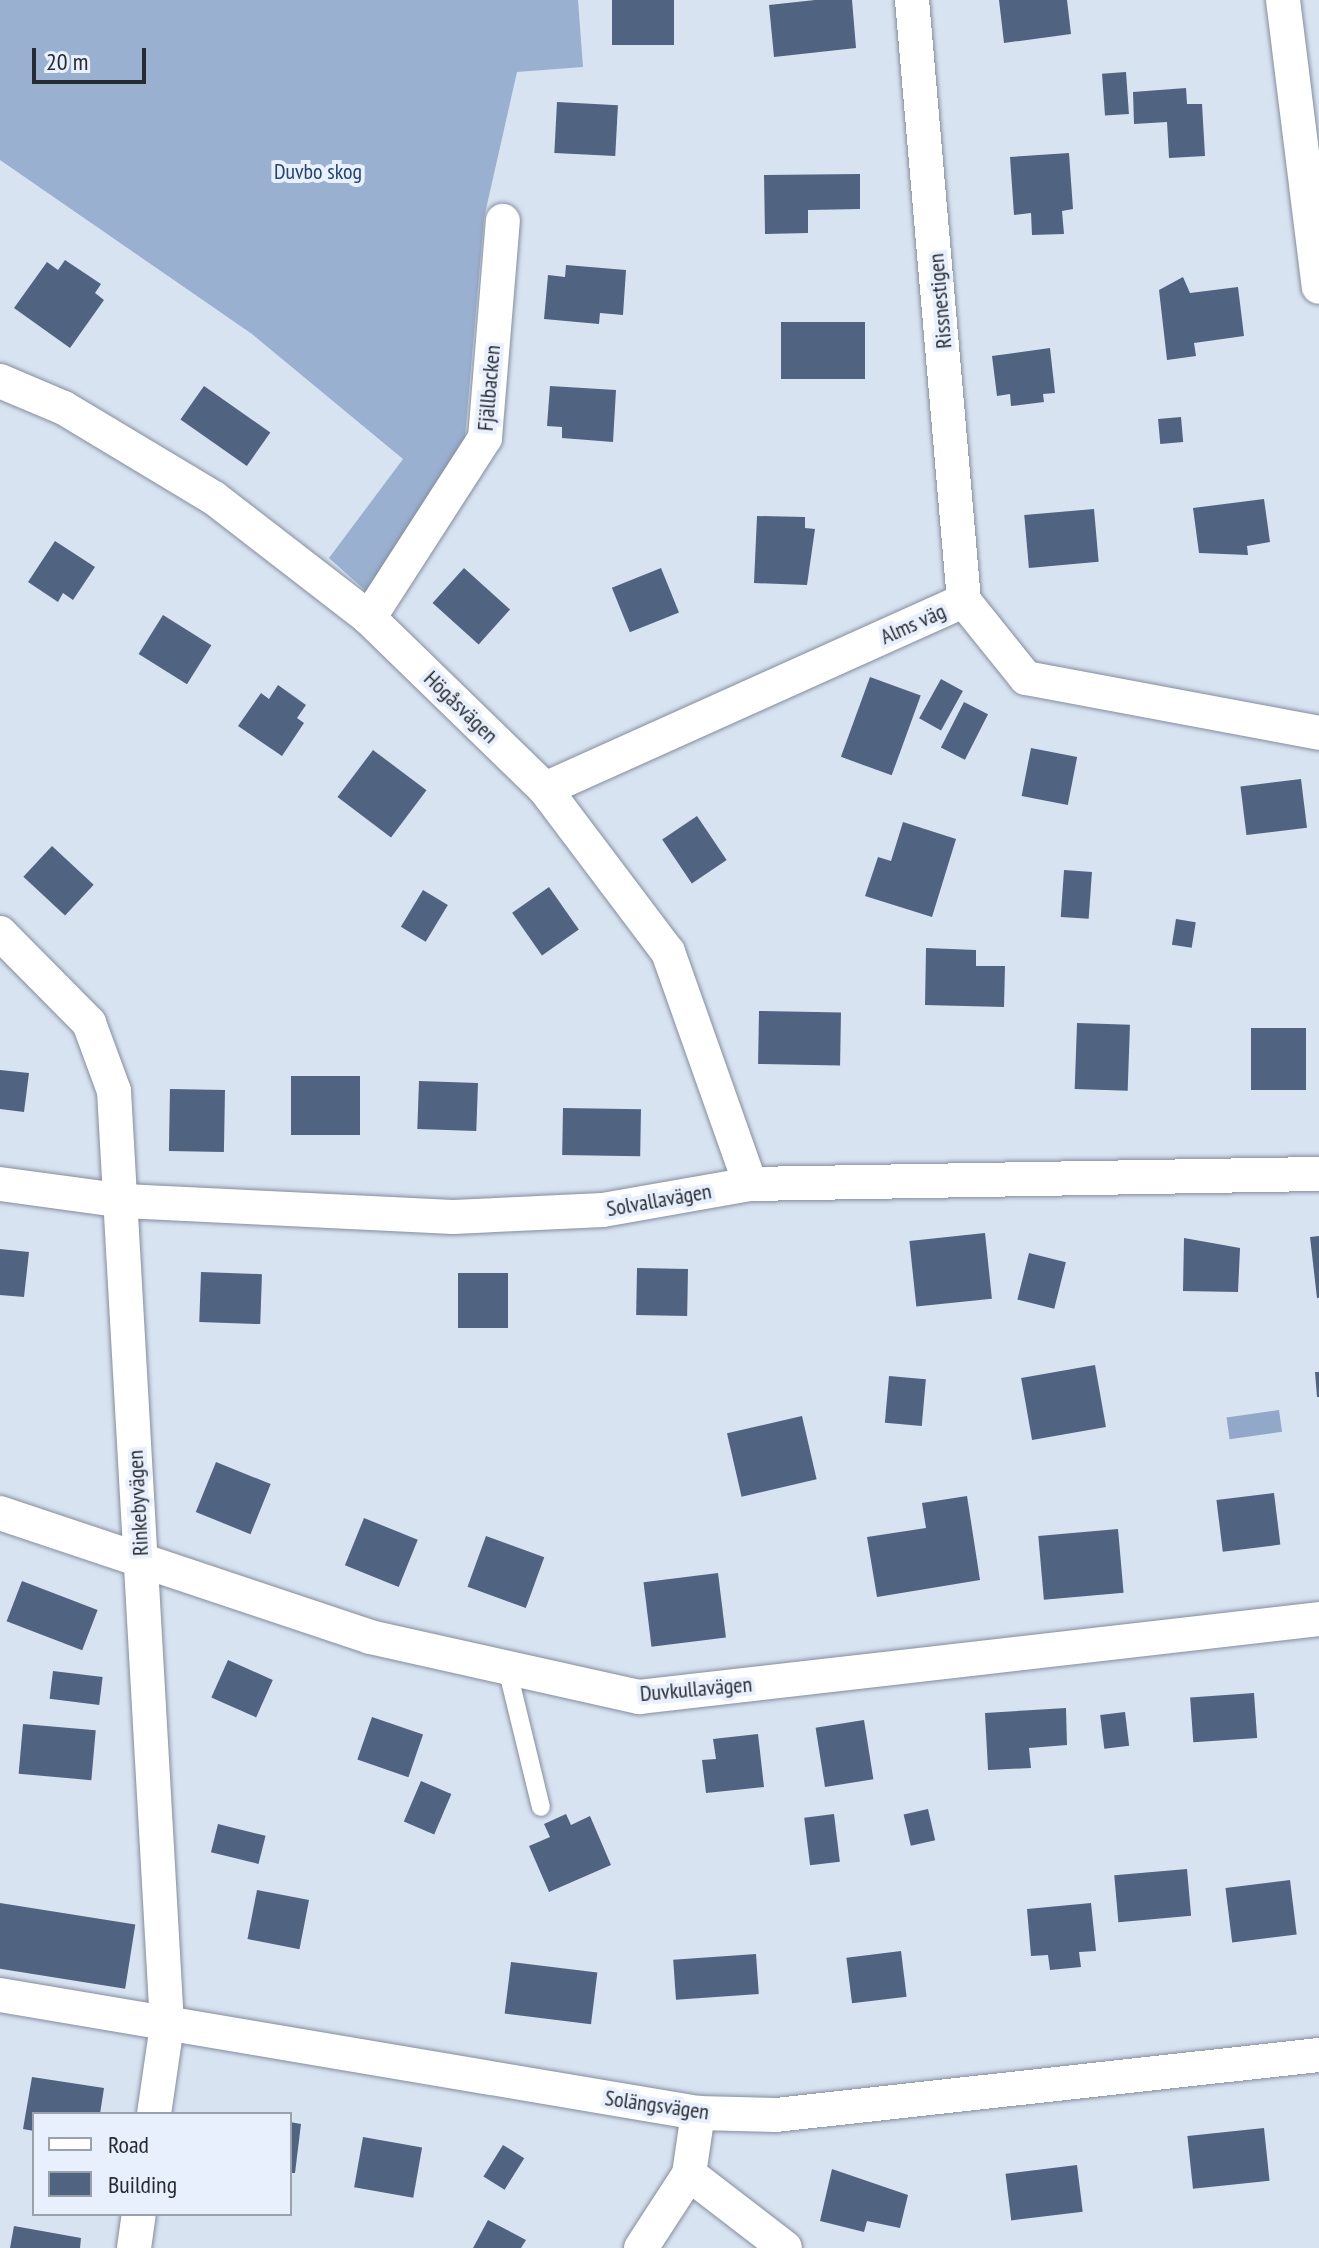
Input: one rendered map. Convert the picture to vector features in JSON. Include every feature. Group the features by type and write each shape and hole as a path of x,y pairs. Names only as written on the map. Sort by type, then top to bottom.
{"street":[{"name":"Rissnestigen","path":"912,0 964,601"},
{"path":"1283,0 1319,287"},
{"name":"Fjällbacken","path":"369,618 485,438 503,221"},
{"name":"Högåsvägen","path":"0,381 64,408 214,498 369,618 545,789 668,952 750,1184"},
{"name":"Alms väg","path":"545,789 964,601 1026,678 1319,733"},
{"name":"Rinkebyvägen","path":"0,933 89,1023 106,1053 124,1201 167,2025 154,2112"},
{"name":"Solvallavägen","path":"0,1184 124,1201 453,1217 603,1210 750,1184 1319,1174"},
{"name":"Duvkullavägen","path":"0,1513 370,1637 639,1697 1319,1619"},
{"name":"Solängsvägen","path":"0,1995 698,2113 776,2115 1319,2055"},
{"path":"641,2248 689,2174 698,2113"},
{"path":"689,2174 785,2248"},
{"path":"134,2248 139,2216"}],"lane":[{"path":"507,1668 541,1807"}],"green space":[{"name":"Duvbo skog","path":"0,0 578,0 583,67 517,72 484,218 465,437 367,592 329,558 403,459 252,334 0,160"}],"shaded area":[{"path":"1279,1410 1282,1432 1230,1439 1227,1417"}],"building":[{"path":"612,0 674,0 674,45 612,45"},
{"path":"852,0 856,48 774,57 769,5"},
{"path":"999,0 1067,0 1071,34 1004,43"},
{"path":"1126,72 1129,114 1105,116 1102,74"},
{"path":"1186,88 1187,104 1202,104 1205,156 1169,158 1167,122 1134,124 1133,92"},
{"path":"557,102 618,105 615,156 554,153"},
{"path":"1069,153 1073,209 1062,211 1064,234 1032,235 1031,213 1014,215 1010,157"},
{"path":"860,174 860,209 808,210 808,233 765,234 764,175"},
{"path":"65,260 101,284 95,293 104,300 70,348 14,308 47,262 58,270"},
{"path":"566,265 626,270 623,315 600,313 599,324 544,319 548,275 565,277"},
{"path":"1183,277 1190,293 1238,287 1244,336 1194,343 1196,356 1167,360 1159,290"},
{"path":"781,322 865,322 865,379 781,379"},
{"path":"1050,348 1055,393 1043,394 1044,402 1011,406 1010,394 997,396 992,356"},
{"path":"204,386 270,432 247,466 180,420"},
{"path":"550,386 616,390 613,442 562,438 562,427 547,426"},
{"path":"1181,417 1183,442 1160,444 1158,419"},
{"path":"1264,499 1270,542 1247,546 1248,555 1199,553 1193,508"},
{"path":"1094,509 1099,562 1029,568 1024,515"},
{"path":"757,516 805,517 805,528 815,529 807,585 754,583"},
{"path":"55,541 95,567 73,600 63,593 58,602 28,582"},
{"path":"464,568 510,609 479,644 433,603"},
{"path":"661,568 679,613 630,632 612,588"},
{"path":"163,615 211,645 187,684 139,654"},
{"path":"870,677 921,695 892,775 841,757"},
{"path":"941,679 963,691 941,730 919,718"},
{"path":"278,685 306,705 297,718 304,723 282,756 238,726 261,693 269,699"},
{"path":"964,702 988,714 965,760 941,747"},
{"path":"1031,748 1077,757 1068,805 1022,796"},
{"path":"373,750 427,790 391,837 337,797"},
{"path":"1301,779 1307,828 1246,835 1240,786"},
{"path":"697,816 727,860 692,883 662,839"},
{"path":"903,822 956,839 932,917 865,896 878,857 891,861"},
{"path":"52,846 94,885 65,916 23,877"},
{"path":"1064,870 1092,872 1089,919 1061,917"},
{"path":"549,887 579,930 542,955 512,913"},
{"path":"423,890 448,905 426,942 401,927"},
{"path":"1176,919 1196,922 1192,948 1172,945"},
{"path":"926,948 976,950 976,966 1005,966 1004,1007 925,1005"},
{"path":"759,1011 841,1012 840,1065 758,1064"},
{"path":"1077,1023 1130,1025 1128,1091 1075,1089"},
{"path":"1251,1028 1306,1028 1306,1090 1251,1090"},
{"path":"0,1070 29,1073 24,1112 0,1109"},
{"path":"291,1076 360,1076 360,1135 291,1135"},
{"path":"419,1081 478,1083 476,1131 417,1129"},
{"path":"170,1089 225,1090 224,1152 169,1151"},
{"path":"563,1108 641,1109 640,1156 562,1155"},
{"path":"985,1233 992,1299 916,1307 909,1241"},
{"path":"1319,1236 1319,1298 1317,1298 1310,1237"},
{"path":"1184,1238 1240,1248 1238,1292 1183,1291"},
{"path":"0,1249 29,1252 24,1297 0,1295"},
{"path":"1029,1253 1066,1262 1054,1309 1017,1300"},
{"path":"637,1268 688,1269 687,1316 636,1315"},
{"path":"201,1272 262,1274 260,1324 199,1322"},
{"path":"458,1273 508,1273 508,1328 458,1328"},
{"path":"1095,1365 1106,1427 1032,1440 1021,1378"},
{"path":"1315,1372 1319,1372 1319,1397 1317,1397"},
{"path":"889,1376 926,1379 922,1426 885,1423"},
{"path":"802,1416 817,1479 742,1497 727,1433"},
{"path":"216,1462 271,1484 250,1534 196,1512"},
{"path":"1274,1493 1280,1545 1223,1552 1216,1500"},
{"path":"967,1496 980,1580 877,1597 867,1537 926,1528 922,1503"},
{"path":"364,1518 418,1540 399,1587 345,1565"},
{"path":"1118,1529 1124,1593 1044,1600 1038,1536"},
{"path":"486,1536 544,1557 526,1608 468,1587"},
{"path":"718,1573 726,1638 651,1647 644,1582"},
{"path":"22,1581 98,1610 82,1650 7,1621"},
{"path":"228,1660 273,1680 256,1717 211,1697"},
{"path":"53,1671 103,1677 99,1705 50,1699"},
{"path":"1254,1693 1257,1738 1193,1742 1190,1697"},
{"path":"1066,1708 1067,1745 1029,1748 1031,1768 988,1770 985,1713"},
{"path":"1125,1712 1129,1746 1104,1749 1100,1715"},
{"path":"372,1717 423,1735 408,1777 357,1760"},
{"path":"864,1720 873,1779 825,1787 816,1728"},
{"path":"23,1724 96,1730 91,1780 19,1774"},
{"path":"758,1734 764,1787 706,1793 702,1760 716,1759 713,1739"},
{"path":"421,1781 451,1794 434,1834 404,1822"},
{"path":"928,1809 935,1840 911,1846 904,1815"},
{"path":"566,1814 571,1825 590,1816 611,1865 549,1892 529,1846 550,1837 544,1824"},
{"path":"834,1814 840,1862 810,1865 804,1818"},
{"path":"218,1824 266,1836 259,1864 211,1852"},
{"path":"1187,1869 1191,1916 1118,1922 1114,1875"},
{"path":"1290,1880 1297,1935 1232,1943 1225,1888"},
{"path":"257,1890 309,1900 299,1949 247,1939"},
{"path":"0,1903 135,1924 125,1989 0,1969"},
{"path":"1091,1903 1096,1951 1079,1952 1081,1967 1050,1970 1048,1955 1031,1956 1027,1909"},
{"path":"901,1951 907,1997 852,2003 846,1958"},
{"path":"756,1954 759,1994 676,2000 673,1960"},
{"path":"511,1962 597,1973 591,2024 505,2014"},
{"path":"32,2077 104,2088 100,2112 32,2112 32,2131 23,2129"},
{"path":"292,2122 301,2124 295,2173 292,2173"},
{"path":"1264,2128 1270,2181 1193,2189 1187,2136"},
{"path":"363,2137 422,2147 413,2198 354,2187"},
{"path":"503,2145 524,2158 505,2190 483,2176"},
{"path":"1077,2165 1083,2212 1011,2220 1006,2174"},
{"path":"832,2169 908,2195 900,2228 867,2221 864,2232 820,2221"},
{"path":"488,2220 526,2240 521,2248 473,2248"},
{"path":"14,2226 81,2238 80,2248 10,2248"}]}
